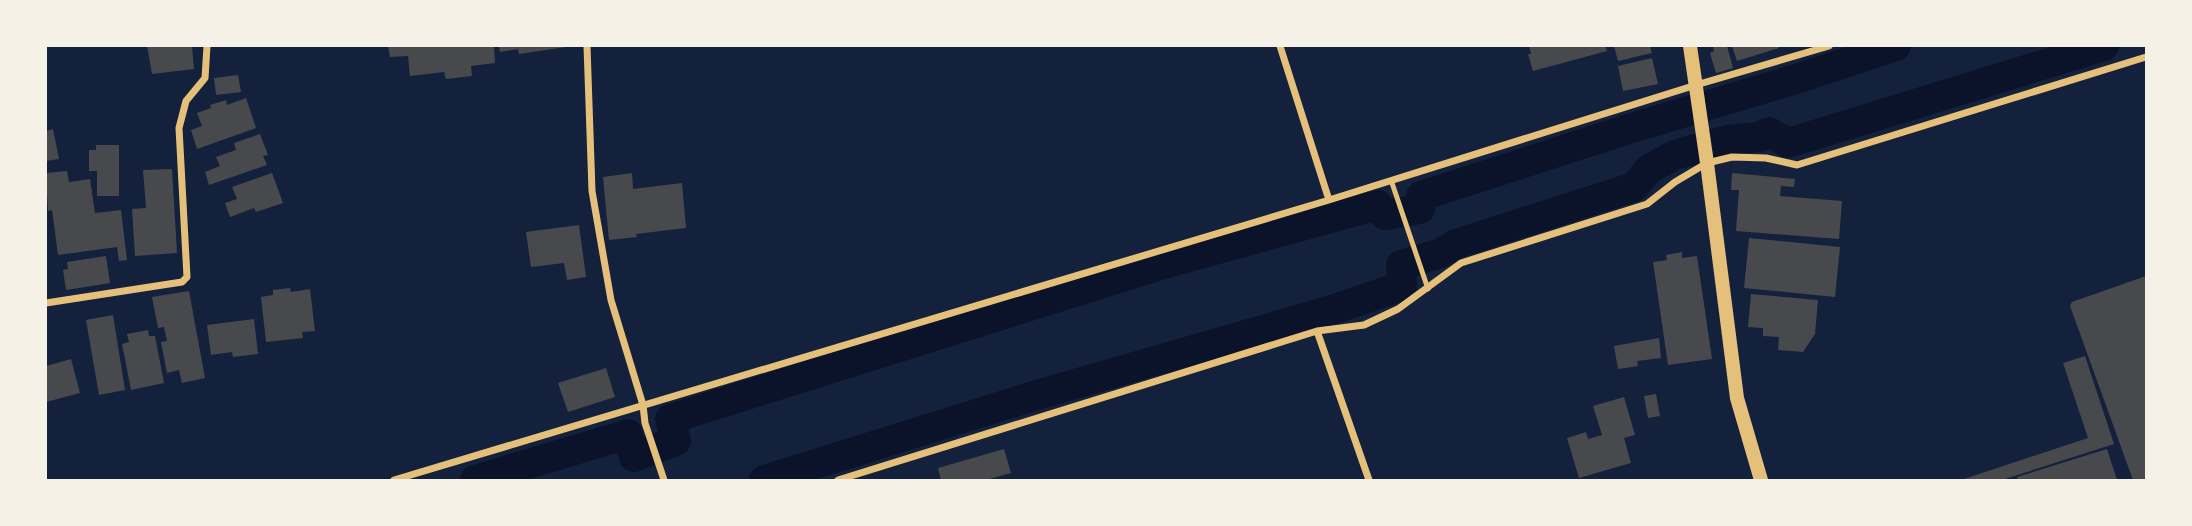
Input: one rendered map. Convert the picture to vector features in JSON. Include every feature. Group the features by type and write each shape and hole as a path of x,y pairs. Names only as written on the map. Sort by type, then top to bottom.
{"main road":[{"path":"1690,46 1737,398 1761,481"}],"street":[{"path":"46,303 181,282 187,277 179,128 186,101 205,78 207,46"},
{"path":"587,46 592,191 611,300 664,481"},
{"path":"1280,46 1329,200"},
{"path":"394,481 1391,180 1697,91 1829,46"},
{"path":"838,481 1317,331 1364,325 1398,309 1461,263 1647,204 1706,158 1766,158 1797,165 2147,57"},
{"path":"1317,331 1369,481"}],"lane":[{"path":"1391,180 1428,289"}],"building":[{"path":"147,46 192,46 194,69 152,74"},
{"path":"388,46 494,46 495,63 471,66 472,76 446,79 444,72 410,76 408,56 390,57"},
{"path":"499,46 566,47 519,54 518,49 500,52"},
{"path":"1529,46 1605,46 1607,51 1533,71 1528,54 1531,54"},
{"path":"1614,46 1650,46 1652,53 1618,61"},
{"path":"1713,46 1727,46 1733,68 1716,73 1710,53 1714,51"},
{"path":"1732,46 1778,46 1779,48 1737,61"},
{"path":"1652,58 1658,84 1623,91 1618,66"},
{"path":"238,75 241,92 216,95 214,78"},
{"path":"246,98 256,128 197,149 191,130 202,126 197,113 226,100 227,105"},
{"path":"53,129 59,159 46,161 46,131"},
{"path":"260,134 268,155 263,156 267,165 209,185 205,172 220,166 216,157 236,150 234,143"},
{"path":"96,145 119,145 119,196 97,196 97,171 89,171 89,150 96,150"},
{"path":"172,169 177,253 135,256 132,209 146,208 143,170"},
{"path":"67,171 69,182 90,179 95,213 121,210 127,260 119,261 117,247 58,255 52,210 48,211 46,173"},
{"path":"272,173 283,203 256,212 254,208 230,217 225,203 237,199 232,187"},
{"path":"632,173 633,189 682,183 686,228 609,240 603,177"},
{"path":"1732,173 1795,179 1794,187 1781,186 1780,196 1842,201 1839,239 1736,231 1739,190 1731,190"},
{"path":"579,225 586,277 567,280 564,263 531,267 526,232"},
{"path":"1749,238 1840,247 1835,297 1744,288"},
{"path":"1682,252 1682,258 1697,256 1712,359 1668,365 1653,262 1667,260 1666,255"},
{"path":"106,256 110,283 66,290 63,270 68,269 67,262"},
{"path":"2146,276 2146,480 2133,480 2070,306 2072,302"},
{"path":"290,288 291,292 310,289 315,331 302,332 303,338 266,342 261,297 273,295 273,290"},
{"path":"189,291 205,378 182,383 179,370 167,373 161,342 167,341 164,327 158,328 152,297"},
{"path":"1751,294 1818,300 1815,334 1803,352 1778,350 1779,337 1763,336 1763,328 1748,327"},
{"path":"113,315 125,390 99,395 86,320"},
{"path":"254,319 258,354 233,357 232,352 211,355 207,325"},
{"path":"148,330 149,336 155,336 164,383 131,390 122,344 129,342 127,334"},
{"path":"1659,338 1661,358 1637,361 1638,366 1618,369 1614,346"},
{"path":"2085,356 2114,444 2002,480 1961,480 2088,438 2063,363"},
{"path":"71,359 80,393 46,402 46,366"},
{"path":"606,368 615,397 568,412 558,383"},
{"path":"1656,394 1660,416 1648,418 1644,396"},
{"path":"1624,397 1635,435 1624,438 1631,463 1579,478 1567,438 1586,432 1588,439 1602,435 1593,406"},
{"path":"1004,449 1011,473 986,480 941,480 938,468"},
{"path":"2107,449 2117,480 2018,480 2017,477"}],"waterway":[{"path":"475,480 628,434 634,457 676,441 670,419 1167,263 1378,205 1385,215 1420,209 1421,196 1896,46"},
{"path":"764,480 1040,394 1332,310 1402,286 1401,265 1441,253 1456,244 1634,187 1649,169 1675,155 1728,140 1759,137 1769,132 1788,143 2104,46"}]}
